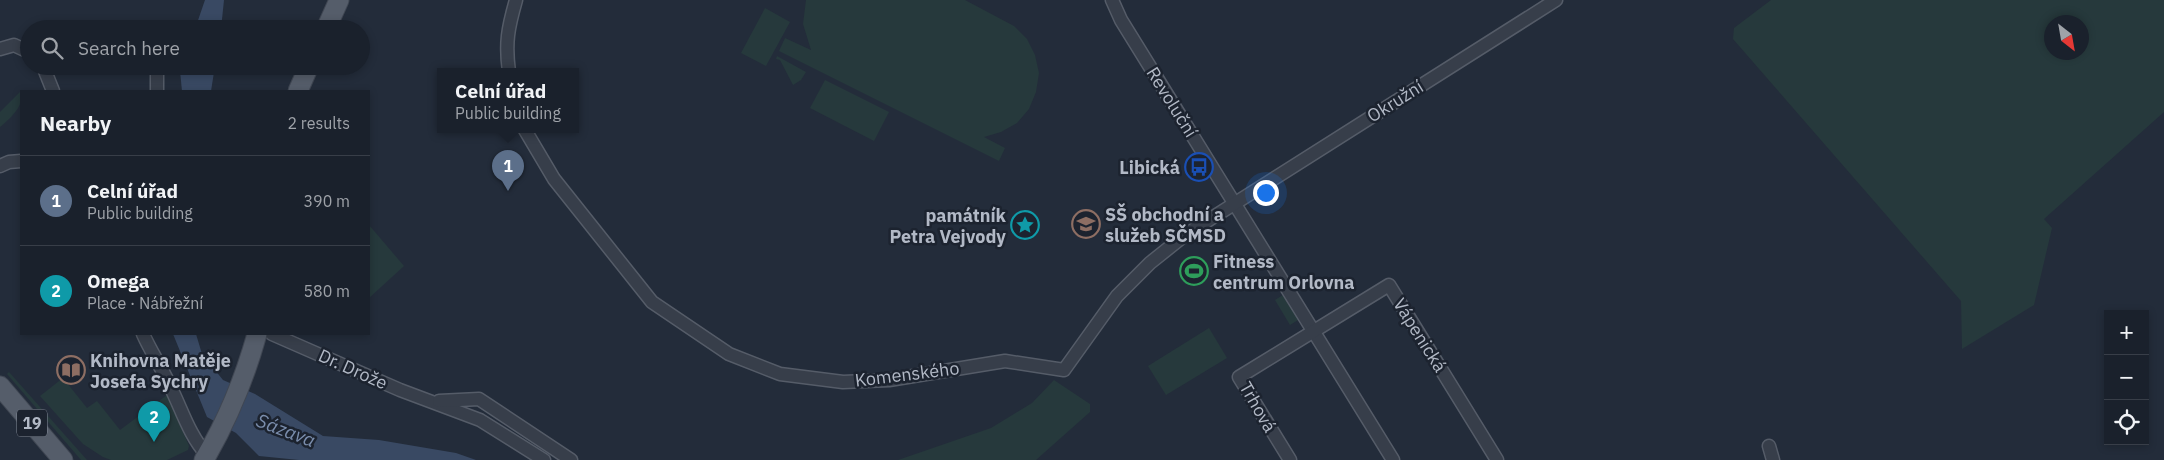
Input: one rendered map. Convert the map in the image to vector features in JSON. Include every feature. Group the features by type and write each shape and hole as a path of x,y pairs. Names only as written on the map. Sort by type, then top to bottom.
{"main road":[{"path":"330,20 339,0"},
{"path":"298,90 305,75"},
{"path":"206,457 221,428 245,372 257,335"},
{"name":"19","path":"0,386 63,460"}],"street":[{"path":"508,68 505,48 516,0"},
{"name":"Revoluční","path":"1112,0 1121,20 1234,202"},
{"name":"Okružní","path":"1234,202 1556,0"},
{"path":"0,48 14,45 20,48"},
{"path":"47,75 53,90"},
{"path":"156,90 157,75"},
{"name":"Komenského","path":"527,133 554,179 652,302 730,354 780,374 816,380 844,382 890,380 1005,361 1064,370 1117,296 1150,263 1185,235 1234,202"},
{"path":"0,166 9,162 20,162"},
{"path":"1234,202 1393,460"},
{"name":"Vápenická","path":"1314,332 1389,285 1497,460"},
{"name":"Trhová","path":"1290,460 1239,377 1314,332"},
{"path":"144,335 170,384 190,431 206,457"},
{"name":"Dr. Drože","path":"274,335 400,390 480,420 544,460"},
{"name":"Dr. Drože","path":"434,402 479,399 571,460"},
{"path":"1769,446 1774,460"}],"shaded area":[{"path":"806,0 965,0 1014,26 1027,39 1035,55 1039,73 1036,92 1029,109 1017,123 1001,132 984,137 1005,148 999,161 779,51 785,38 811,50 803,24"},
{"path":"1771,0 2164,0 2164,112 2044,219 2052,228 2034,305 1962,349 1961,301 1733,39 1734,28"},
{"path":"765,8 790,22 766,66 741,53"},
{"path":"777,56 806,72 801,80 793,85 780,60 776,59"},
{"path":"825,80 889,112 874,141 810,108"},
{"path":"20,92 19,106 12,116 0,127 0,112"},
{"path":"370,226 404,266 370,297"},
{"path":"1283,295 1298,320 1290,325 1275,300"},
{"path":"1209,328 1227,358 1166,395 1148,366"},
{"path":"9,372 87,460 81,460 7,374"},
{"path":"63,378 87,408 97,401 120,430 167,395 189,446 188,450 167,460 111,460 103,457 83,444 40,396"},
{"path":"1054,380 1090,404 1090,412 1036,460 898,460 991,428 1032,403"}],"water":[{"path":"205,0 224,0 222,20 198,20"},
{"path":"180,75 214,75 211,90 182,90"},
{"name":"Sázava","path":"173,335 196,335 202,354 223,380 255,394 323,436 379,440 456,453 476,460 299,460 259,456 236,433 207,417"}],"place":[{"name":"Libická","path":"1199,167"},
{"name":"Celní úřad","path":"508,191"},
{"name":"SŠ obchodní a služeb SČMSD","path":"1086,224"},
{"name":"památník Petra Vejvody","path":"1025,225"},
{"name":"Fitness centrum Orlovna","path":"1194,271"},
{"name":"Knihovna Matěje Josefa Sychry","path":"71,370"},
{"name":"Omega","path":"154,442"}]}
